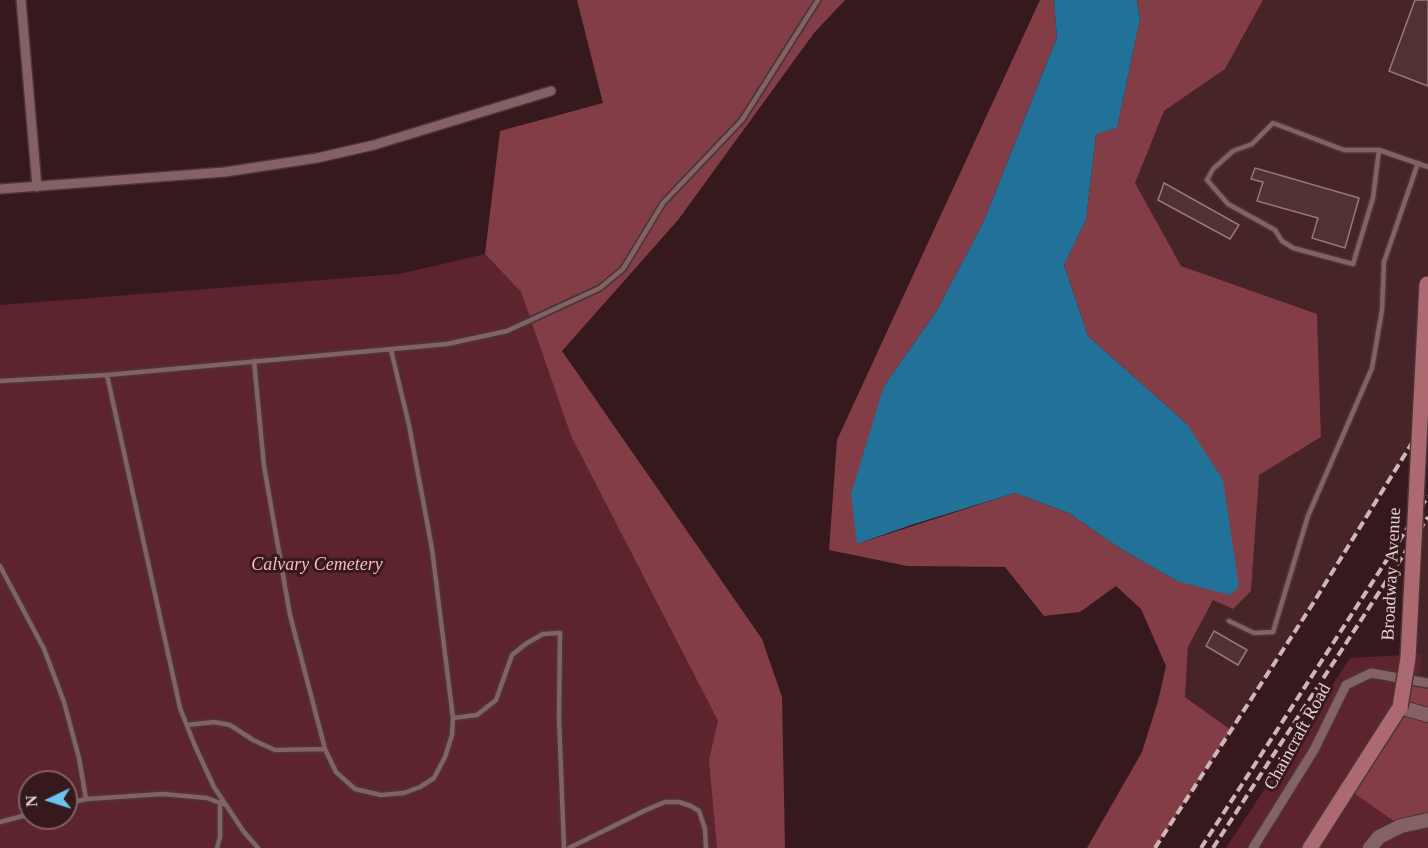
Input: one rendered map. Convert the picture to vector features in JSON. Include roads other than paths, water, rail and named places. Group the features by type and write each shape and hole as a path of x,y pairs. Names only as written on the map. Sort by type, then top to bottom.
{"main road":[{"name":"Broadway Avenue","path":"1310,848 1400,707 1408,658 1427,279"}],"street":[{"path":"21,0 37,187"},
{"path":"0,189 225,172 317,158 374,145 550,91"},
{"name":"Chaincraft Road","path":"1253,848 1314,750 1346,685 1371,673 1428,683"},
{"path":"1400,707 1428,715"},
{"path":"1370,848 1379,837 1401,826 1428,820"}],"lane":[{"path":"0,381 107,375 447,344 507,331 600,288 623,269 663,203 742,120 818,0"},
{"path":"1379,150 1373,198 1353,264 1293,248 1282,241 1275,230 1228,204 1207,180 1213,169 1233,151 1252,144 1273,123 1344,150 1379,150 1428,167"},
{"path":"1229,621 1254,633 1273,632 1308,516 1372,368 1382,310 1384,262 1418,163"},
{"path":"254,362 264,466 290,615 325,748 336,772 355,789 381,795 404,793 420,787 434,777 445,757 452,735 453,718 432,549 409,425 391,350"},
{"path":"107,375 180,708 214,787 244,832 258,848"},
{"path":"0,566 44,649 64,702 79,758 86,799"},
{"path":"453,718 477,715 496,700 512,655 527,643 543,634 560,633 560,739 564,848"},
{"path":"187,725 214,722 230,725 253,740 275,750 325,748"},
{"path":"78,801 163,795 207,798 227,806"},
{"path":"569,848 665,802 679,802 699,811 705,829 706,848"},
{"path":"217,848 220,837 220,803"},
{"path":"0,822 18,817"}],"water":[{"path":"1054,0 1137,0 1140,19 1117,128 1096,134 1086,220 1064,265 1088,336 1187,424 1223,480 1239,587 1230,595 1177,581 1118,547 1069,513 1015,493 857,544 851,494 884,386 936,312 984,221 1057,37"}],"railway":[{"path":"1155,848 1428,420"},
{"path":"1201,848 1428,496"},
{"path":"1213,848 1428,517"}],"park label":[{"name":"Calvary Cemetery","path":"317,565"}]}
